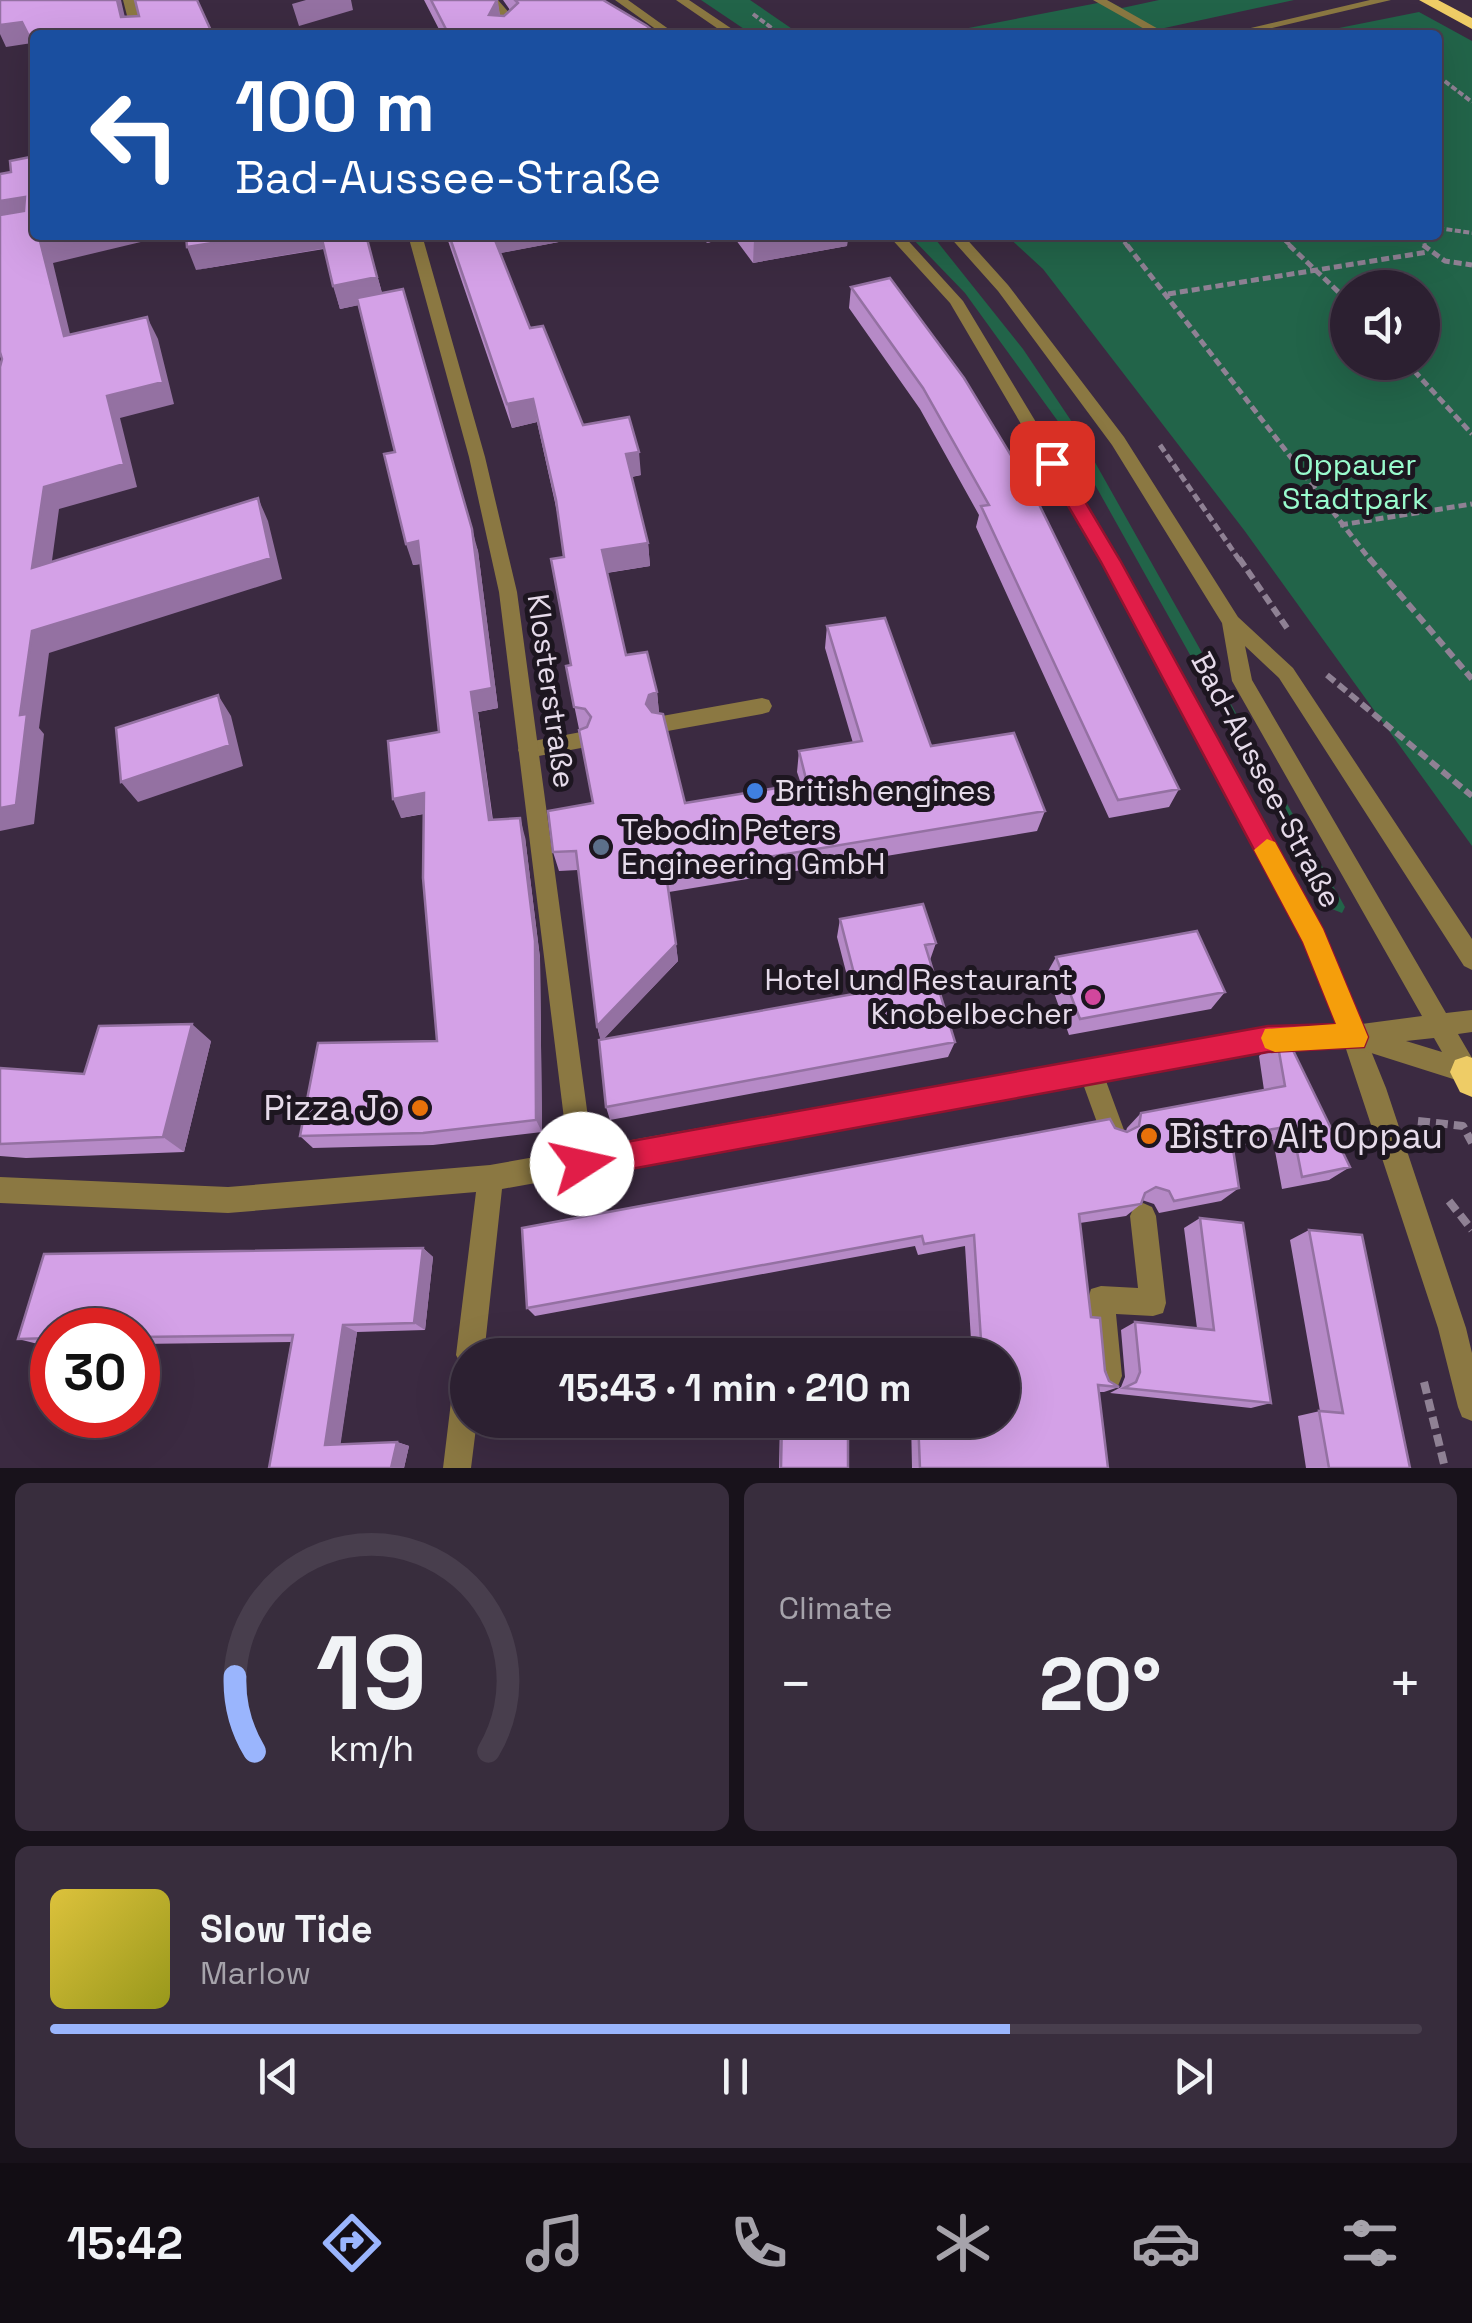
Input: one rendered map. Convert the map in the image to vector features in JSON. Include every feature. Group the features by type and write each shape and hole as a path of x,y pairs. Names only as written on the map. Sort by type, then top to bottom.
{"highway":[{"path":"1426,0 1465,20"}],"street":[{"path":"129,0 137,30"},
{"path":"492,0 512,23 506,30"},
{"path":"621,0 664,30"},
{"path":"682,0 727,30"},
{"path":"1099,0 1154,30"},
{"path":"1250,30 1385,0"},
{"name":"Klosterstraße","path":"416,240 478,457 508,592 582,1164"},
{"name":"Bad-Aussee-Straße","path":"901,240 956,301 1110,560 1314,937 1383,1117 1452,1328 1472,1407"},
{"path":"960,240 1003,288 1118,441 1231,622 1286,674 1472,959"},
{"path":"1231,622 1242,681 1470,1075"},
{"path":"662,724 762,706"},
{"path":"528,750 581,740"},
{"path":"0,1190 228,1200 490,1178 1268,1039 1354,1037 1472,1021"},
{"path":"1354,1037 1470,1075"},
{"path":"1090,1070 1112,1130"},
{"path":"472,1338 490,1178"},
{"path":"1108,1376 1101,1299 1154,1303 1143,1216"},
{"path":"457,1468 461,1438"}],"path":[{"path":"1442,79 1472,102"},
{"path":"1442,229 1472,233"},
{"path":"1123,240 1340,525 1472,679"},
{"path":"1284,240 1330,284"},
{"path":"1424,240 1428,252"},
{"path":"1167,294 1428,252 1445,261 1472,265"},
{"path":"1422,380 1472,434"},
{"path":"1150,431 1298,644"},
{"path":"1340,525 1472,504"},
{"path":"1324,672 1472,796"},
{"path":"1383,1117 1467,1125 1472,1142"}],"green space":[{"path":"701,0 750,0 794,30 746,30"},
{"path":"1159,0 1294,0 1155,30 958,30 1108,1 1122,8"},
{"name":"Oppauer Stadtpark","path":"1419,12 1472,41 1472,846 1244,530 1043,269 1011,240 1442,240 1442,30 1329,30"},
{"path":"914,240 936,240 1023,349 1074,425 1345,907 1342,913 1332,909 1065,431 965,293"}],"building":[{"path":"0,0 117,0 121,17 139,16 135,0 197,0 211,30 30,30 30,38 22,22 0,25"},
{"path":"431,0 497,0 489,15 504,16 518,3 515,0 603,0 652,30 446,30"},
{"path":"30,157 30,240 44,240 40,241 64,336 147,317 163,382 107,396 124,464 44,487 32,568 258,498 271,558 32,631 20,715 27,714 16,805 0,808 0,215 24,211 25,197 0,201 0,174 11,172 10,161"},
{"path":"186,240 231,240 187,247"},
{"path":"322,240 367,240 377,277 333,286"},
{"path":"451,240 495,240 530,328 543,326 583,425 629,417 639,452 626,454 648,543 602,550 626,655 647,652 657,692 649,695 646,704 652,712 663,714 685,803 807,783 799,751 862,741 827,626 885,618 931,746 1014,733 1045,811 666,874 676,944 597,1026 576,851 553,852 548,811 593,803 579,730 587,727 591,717 585,709 574,707 566,666 571,665 551,559 564,557 556,500 533,399 507,404"},
{"path":"890,278 964,378 1032,490 1179,789 1118,800 981,506 989,505 923,388 851,287"},
{"path":"403,289 472,529 492,688 471,692 489,820 520,818 535,941 536,1120 423,1133 300,1136 318,1043 437,1041 423,878 424,793 393,799 388,741 439,732 427,619 418,541 406,544 384,454 395,452 357,298"},
{"path":"218,695 230,745 121,782 116,728"},
{"path":"923,904 936,943 925,945 955,1042 606,1107 599,1040 859,993 840,919"},
{"path":"1197,931 1225,992 1080,1019 1056,957"},
{"path":"192,1024 163,1137 0,1144 0,1068 84,1074 99,1026"},
{"path":"1287,1038 1350,1167 1302,1177 1292,1126 1231,1136 1239,1188 1174,1201 1169,1191 1156,1187 1145,1193 1141,1204 1079,1214 1091,1317 1100,1318 1105,1371 1109,1381 1119,1387 1098,1385 1108,1468 920,1468 919,1438 1020,1438 1020,1338 981,1338 974,1235 924,1244 922,1236 527,1308 522,1228 1110,1119 1115,1128 1127,1132 1139,1126 1141,1113 1285,1086 1277,1040"},
{"path":"1200,1218 1243,1223 1271,1403 1124,1388 1136,1382 1140,1372 1135,1322 1214,1330"},
{"path":"1309,1230 1362,1235 1410,1468 1329,1468 1319,1411 1343,1413"},
{"path":"423,1248 414,1323 343,1325 325,1445 397,1442 391,1468 269,1468 293,1335 160,1337 160,1308 30,1308 30,1339 18,1339 44,1254"},
{"path":"782,1438 848,1438 848,1468 781,1468"}],"slow traffic":[{"path":"1267,850 1314,937 1354,1037 1275,1038"}],"place":[{"name":"British engines","path":"755,791"},
{"name":"Tebodin Peters Engineering GmbH","path":"601,847"},
{"name":"Hotel und Restaurant Knobelbecher","path":"1093,997"},
{"name":"Pizza Jo","path":"420,1108"},
{"name":"Bistro Alt Oppau","path":"1149,1136"}],"route":[{"path":"582,1164 1268,1039 1354,1037 1314,937 1110,560 1052,463"}]}
